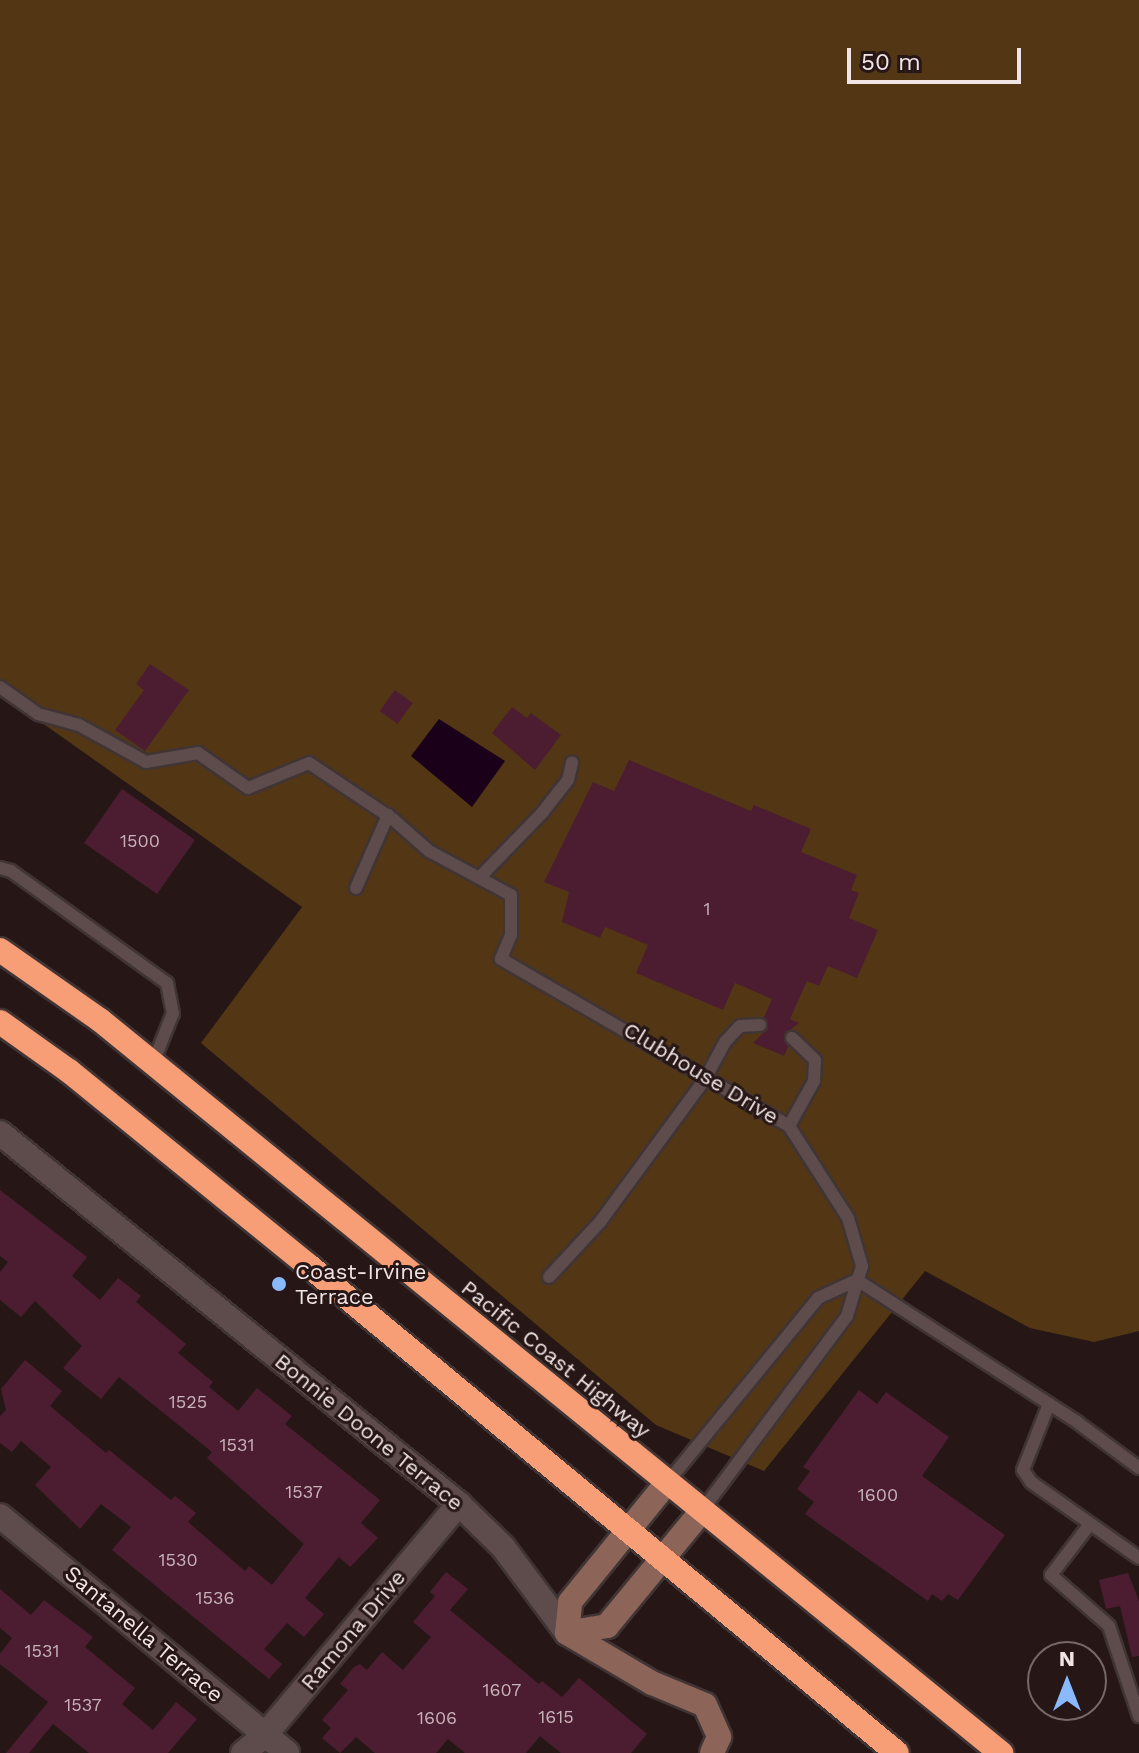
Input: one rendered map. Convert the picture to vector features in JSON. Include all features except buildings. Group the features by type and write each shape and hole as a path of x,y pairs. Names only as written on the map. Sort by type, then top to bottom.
{"highway":[{"name":"Pacific Coast Highway","path":"0,950 153,1063 666,1484 1001,1753"},
{"path":"0,1022 69,1071 309,1266 626,1534 897,1753"}],"street":[{"name":"Bonnie Doone Terrace","path":"0,1133 459,1504 503,1547 567,1633 652,1683 705,1705 716,1745"},
{"path":"567,1633 570,1602 666,1484"},
{"name":"Ramona Drive","path":"243,1753 265,1735 459,1504"},
{"name":"Clubhouse Drive","path":"567,1633 607,1626 663,1562 701,1512"},
{"name":"Santanella Terrace","path":"0,1516 287,1753"}],"lane":[{"path":"0,687 38,714 79,725 146,762 198,753 248,788 309,763 388,815 429,851 481,876 542,813 568,780 572,762"},
{"path":"356,888 388,815"},
{"path":"0,868 11,871 167,983 173,1013 153,1063"},
{"name":"Clubhouse Drive","path":"481,876 511,895 511,935 501,959 789,1126 859,1241 862,1266 847,1316 701,1512"},
{"path":"549,1277 600,1222 740,1026 760,1025"},
{"path":"789,1126 814,1081 815,1060 792,1038"},
{"path":"666,1484 818,1298 857,1280 1049,1404 1139,1468"},
{"path":"1049,1404 1023,1470 1031,1482 1139,1558"},
{"path":"1090,1524 1051,1575 1109,1626 1139,1716"}],"shaded area":[{"path":"0,0 1139,0 1139,1331 1094,1342 1030,1328 925,1271 764,1471 656,1425 201,1043 302,907 0,693"},
{"path":"439,719 505,761 472,807 411,756"}],"place":[{"name":"Coast-Irvine Terrace","path":"279,1284"}]}
